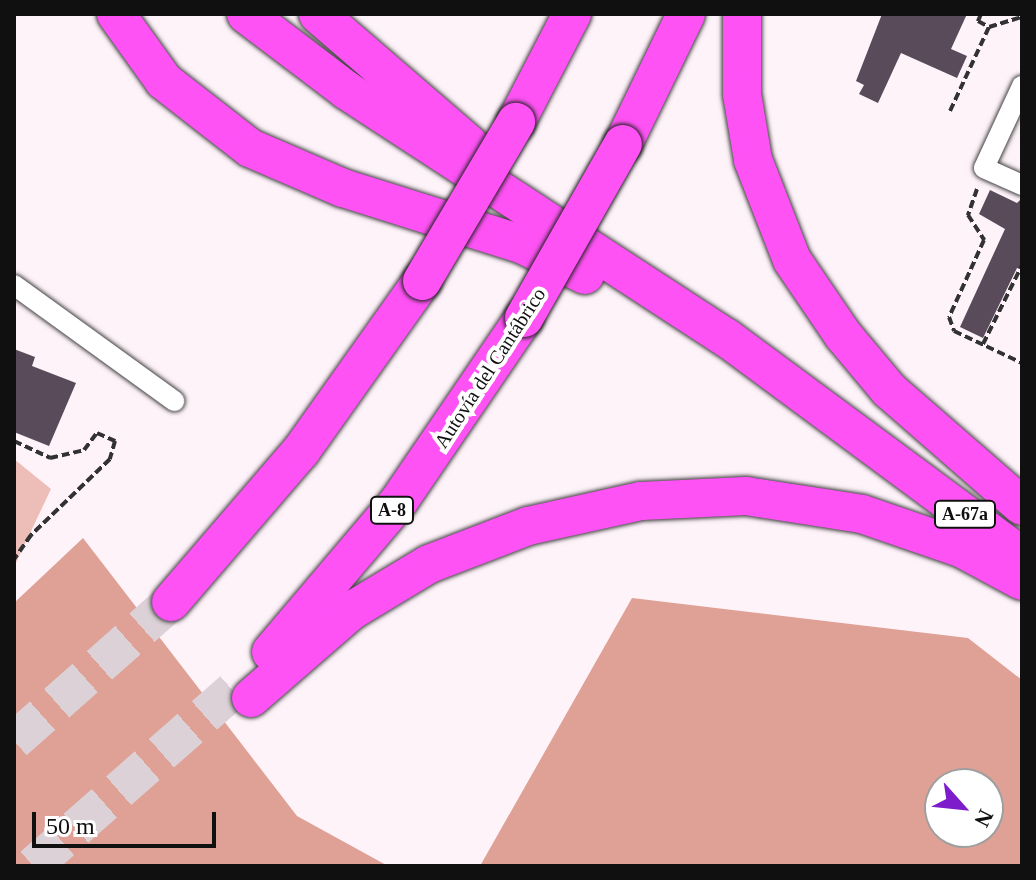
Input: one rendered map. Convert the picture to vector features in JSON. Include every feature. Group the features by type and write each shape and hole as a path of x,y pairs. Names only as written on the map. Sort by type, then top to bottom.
{"highway":[{"path":"116,14 164,81 250,148 343,188 521,244 780,381"},
{"path":"246,14 346,90 727,338 780,381"},
{"path":"272,14 317,50 471,146"},
{"path":"318,14 471,146"},
{"path":"509,119 547,14"},
{"path":"171,602 301,451 422,281 509,119 572,14"},
{"name":"Autovía del Cantábrico","path":"686,14 623,144 524,318 451,430 378,529 245,691 351,611 429,564 528,526 641,501 746,496 862,514 961,548 1022,581"},
{"path":"742,14 742,94 753,160 792,260 843,335 889,390 1022,506"},
{"name":"A-67a","path":"471,146 641,255 1022,526"},
{"name":"A-67a","path":"780,381 1022,556"}],"street":[{"path":"1022,86 984,168 1022,185"},
{"path":"14,285 174,401"}],"path":[{"path":"981,14 978,21 989,27 1022,17"},
{"path":"950,111 989,27"},
{"path":"984,168 968,215 984,240 949,317 954,331 1022,363"},
{"path":"983,344 1022,265"},
{"path":"14,441 50,458 84,450 97,433 115,441 110,459 31,535 14,559"}],"shaded area":[{"path":"14,459 51,489 14,567"},
{"path":"83,538 297,816 388,866 14,866 14,603"},
{"path":"632,598 968,638 1022,680 1022,866 480,866"}],"building":[{"path":"882,14 967,14 951,49 967,56 957,78 901,53 878,103 859,94 864,85 856,81"},
{"path":"990,190 1017,203 1022,198 1022,270 1017,268 983,338 960,327 1005,229 979,214"},
{"path":"14,349 35,357 32,366 76,383 49,446 14,432"}],"tunnel":[{"path":"14,741 171,602"},
{"path":"33,866 239,685"}]}
